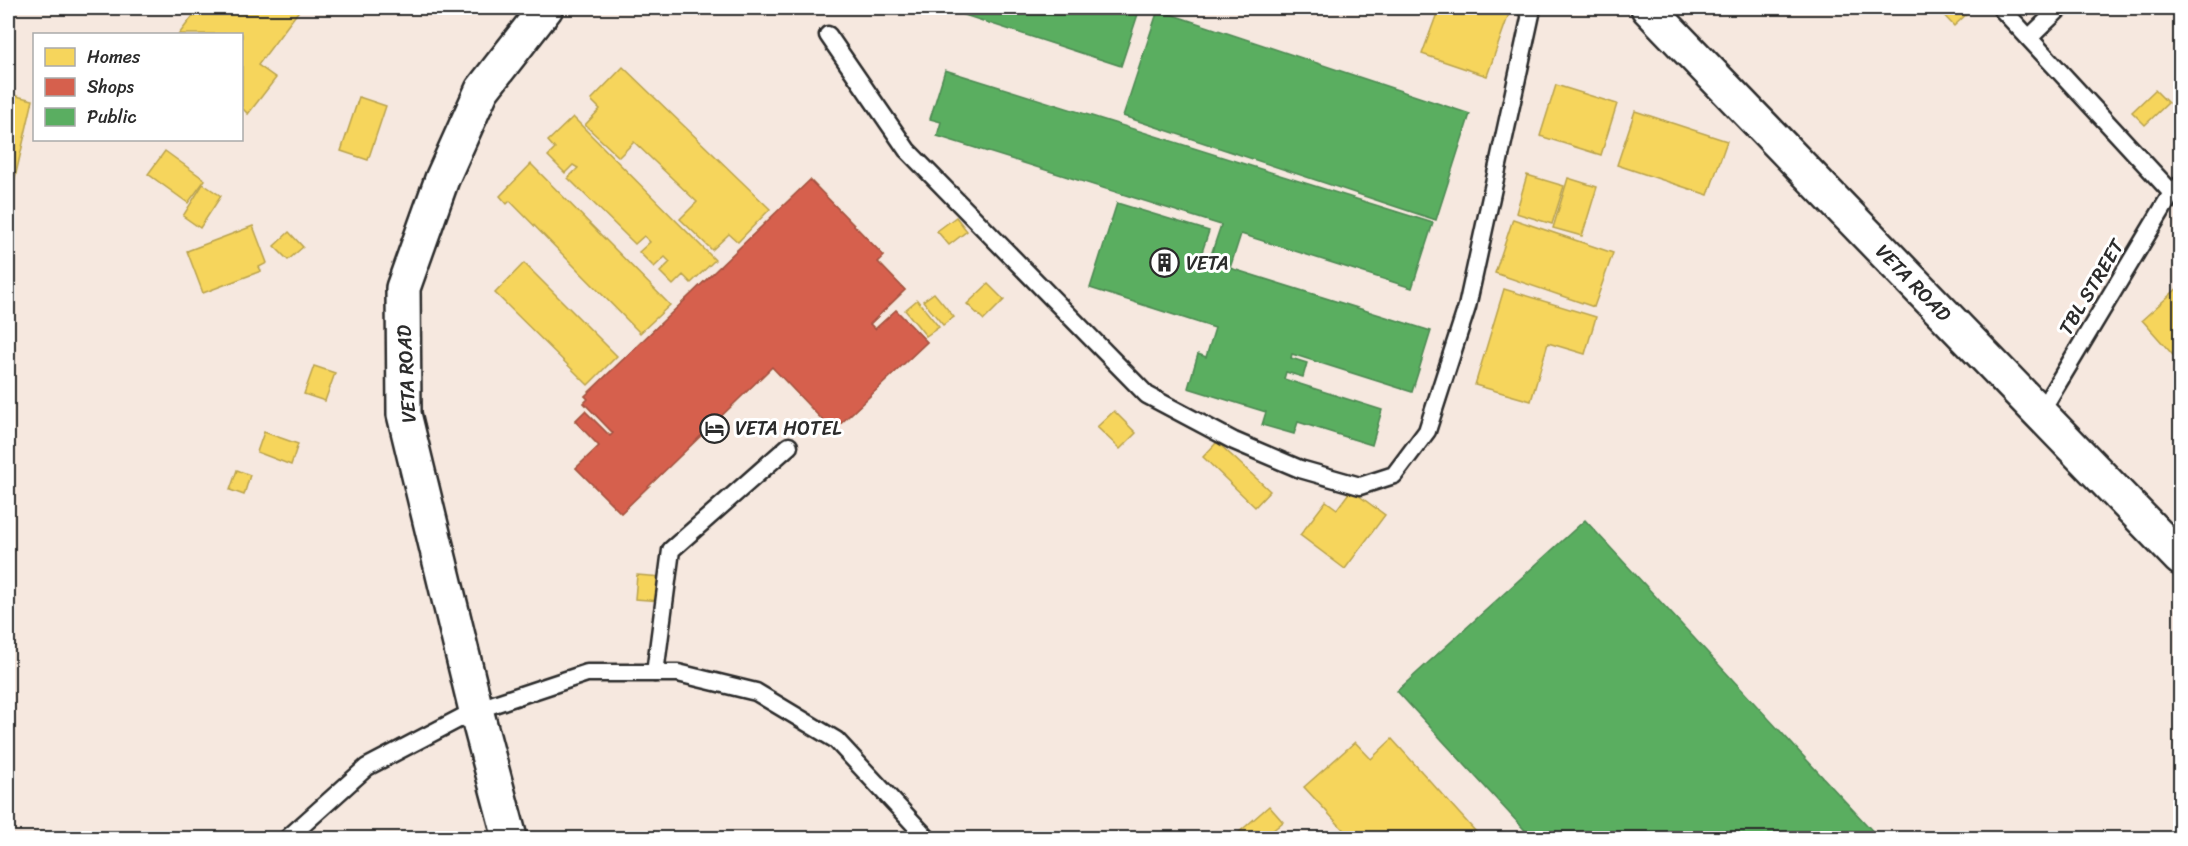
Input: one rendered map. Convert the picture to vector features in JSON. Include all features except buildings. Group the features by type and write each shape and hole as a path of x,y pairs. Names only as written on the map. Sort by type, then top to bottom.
{"street":[{"name":"VETA ROAD","path":"510,838 476,710 404,414 403,288 442,178 482,90 546,8"},
{"name":"VETA ROAD","path":"1648,8 2181,558"}],"lane":[{"path":"828,35 907,150 1147,395 1234,441 1300,469 1360,486 1394,475 1427,431 1467,307 1531,14 1525,8"},
{"path":"2001,8 2176,188"},
{"path":"2029,38 2060,8"},
{"name":"TBL STREET","path":"2040,413 2176,188"},
{"path":"655,673 671,550 789,446"},
{"path":"288,838 367,767 476,710 587,673 678,673 756,692 836,740 927,838"}],"place":[{"name":"VETA","path":"1165,263"},
{"name":"VETA HOTEL","path":"714,428"}]}
